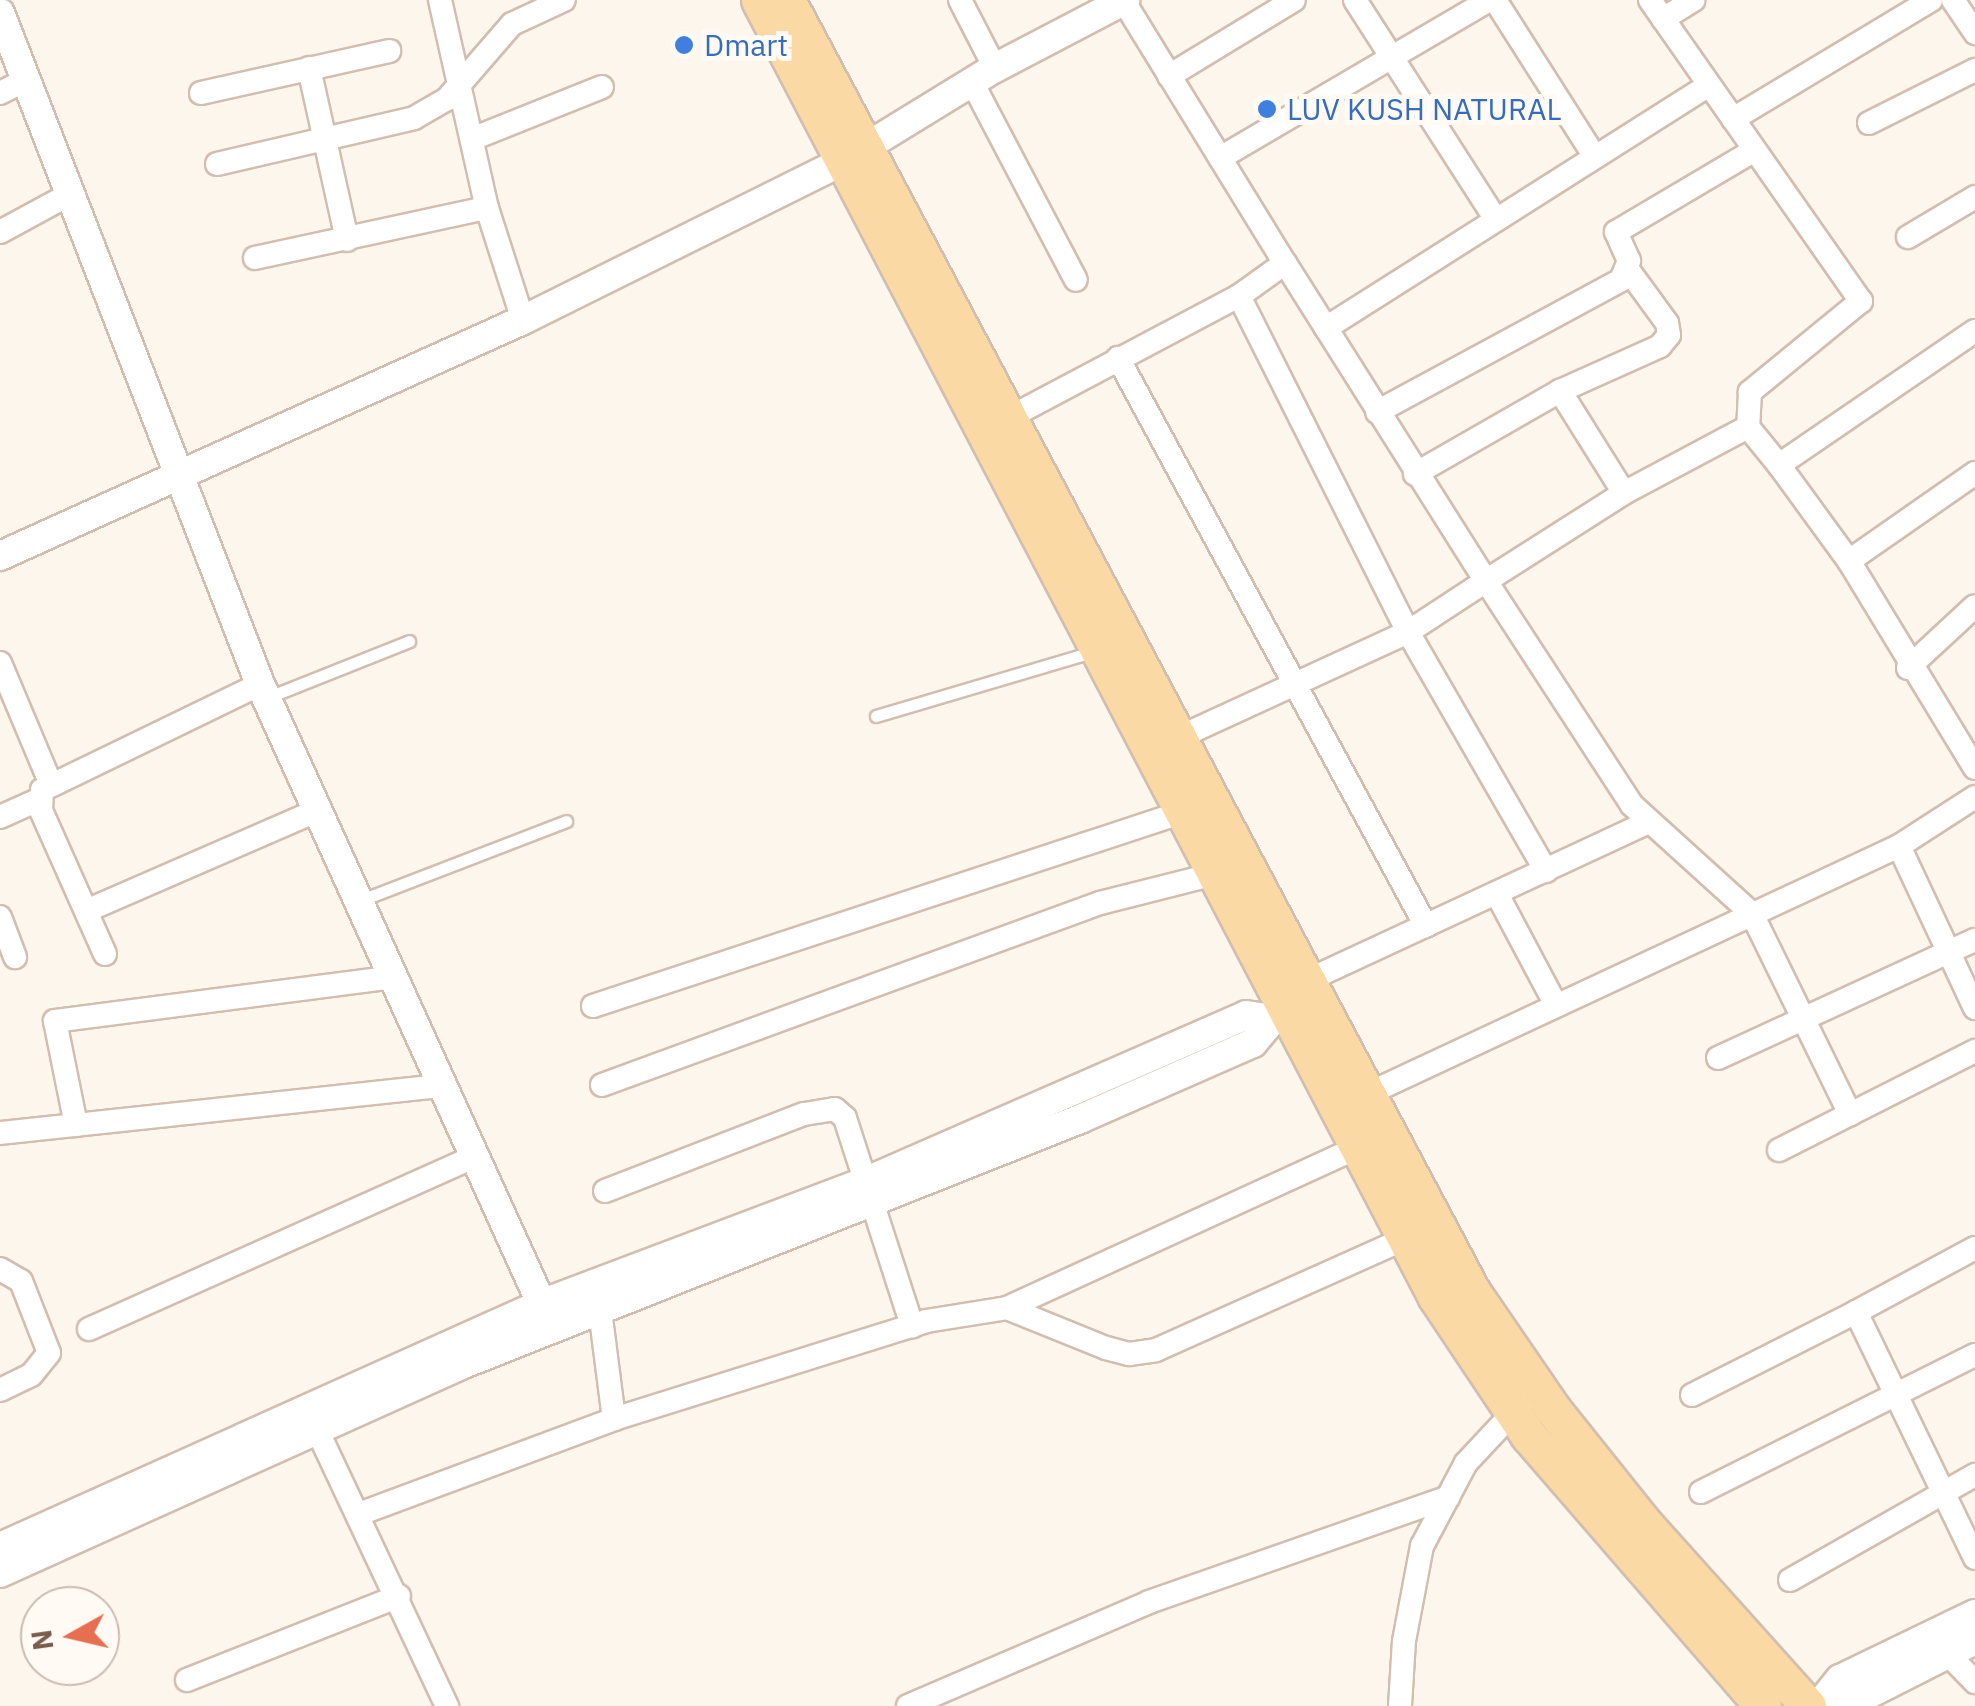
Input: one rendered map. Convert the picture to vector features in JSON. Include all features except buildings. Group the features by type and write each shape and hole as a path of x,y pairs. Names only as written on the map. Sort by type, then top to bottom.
{"main road":[{"path":"759,0 854,154 1165,744 1295,1003"},
{"path":"787,0 854,154"},
{"path":"1165,744 1183,812 1215,874 1351,1102 1632,1532 1763,1706"},
{"path":"1351,1102 1358,1148 1406,1238 1520,1424 1817,1704"}],"street":[{"path":"440,0 487,208 523,320"},
{"path":"217,164 414,118 447,98 512,24 564,0"},
{"path":"960,0 984,76 1076,280"},
{"path":"0,556 181,470 523,320 854,154 984,76 1124,0 1416,474 1646,823 1752,914 1850,1114"},
{"path":"1169,76 1294,0"},
{"path":"1355,0 1496,220"},
{"path":"1220,158 1492,0 1595,157"},
{"path":"1694,0 1656,10 1706,87 1862,301 1756,383 1746,407 1748,428 1780,465 1848,561 1908,668 1975,768"},
{"path":"1733,119 1931,0"},
{"path":"1954,0 1975,33"},
{"path":"0,13 181,470 263,691 547,1317"},
{"path":"201,94 389,52"},
{"path":"309,68 347,240"},
{"path":"1869,123 1975,70"},
{"path":"0,92 26,80"},
{"path":"472,140 602,87"},
{"path":"1326,328 1706,87"},
{"path":"1416,474 1560,390 1660,346 1669,336 1659,306 1629,271 1616,232 1753,152"},
{"path":"0,232 70,194"},
{"path":"1908,238 1975,196"},
{"path":"255,258 487,208"},
{"path":"996,424 1239,296 1285,264"},
{"path":"1377,412 1629,271"},
{"path":"1239,296 1408,632 1546,871"},
{"path":"1780,465 1975,332"},
{"path":"1118,358 1426,926"},
{"path":"1560,390 1624,493"},
{"path":"1165,744 1292,682 1408,632 1624,493 1748,428"},
{"path":"1848,561 1975,473"},
{"path":"1908,668 1975,606"},
{"path":"0,663 86,911 105,954"},
{"path":"0,817 45,791 263,691"},
{"path":"1351,1102 1555,1003 1899,846 1975,797"},
{"path":"86,911 318,810"},
{"path":"593,1006 1083,840 1183,812"},
{"path":"0,1547 547,1317 1253,1043 1295,1003 1426,926 1498,896 1646,823"},
{"path":"1899,846 1975,1008"},
{"path":"602,1085 1100,902 1215,874"},
{"path":"1498,896 1555,1003"},
{"path":"0,917 15,956"},
{"path":"1718,1058 1975,940"},
{"path":"76,1125 55,1021 394,977"},
{"path":"1779,1150 1975,1051"},
{"path":"0,1133 443,1086"},
{"path":"605,1191 821,1108 846,1118 866,1195 912,1326"},
{"path":"358,1514 614,1419 912,1326 1007,1308 1358,1148"},
{"path":"89,1329 474,1157"},
{"path":"547,1317 600,1310 866,1195"},
{"path":"1007,1308 1106,1348 1129,1354 1156,1350 1406,1238"},
{"path":"1692,1394 1975,1248"},
{"path":"0,1268 21,1281 49,1353 31,1376 0,1390"},
{"path":"600,1310 614,1419"},
{"path":"1856,1312 1975,1558"},
{"path":"1702,1492 1975,1355"},
{"path":"1400,1706 1404,1641 1422,1546 1466,1463 1520,1424 1545,1397"},
{"path":"312,1418 399,1596 445,1705"},
{"path":"0,1573 312,1418"},
{"path":"1790,1580 1975,1475"},
{"path":"908,1706 1150,1602 1448,1497"},
{"path":"187,1680 399,1596"},
{"path":"1817,1704 1853,1702 1939,1644 1975,1614"},
{"path":"1939,1644 1975,1640"},
{"path":"1939,1644 1975,1682"}],"lane":[{"path":"263,691 409,641"},
{"path":"876,716 1112,645"},
{"path":"359,901 566,821"}],"place":[{"name":"Dmart","path":"684,45"},
{"name":"LUV KUSH NATURAL","path":"1267,109"}]}
